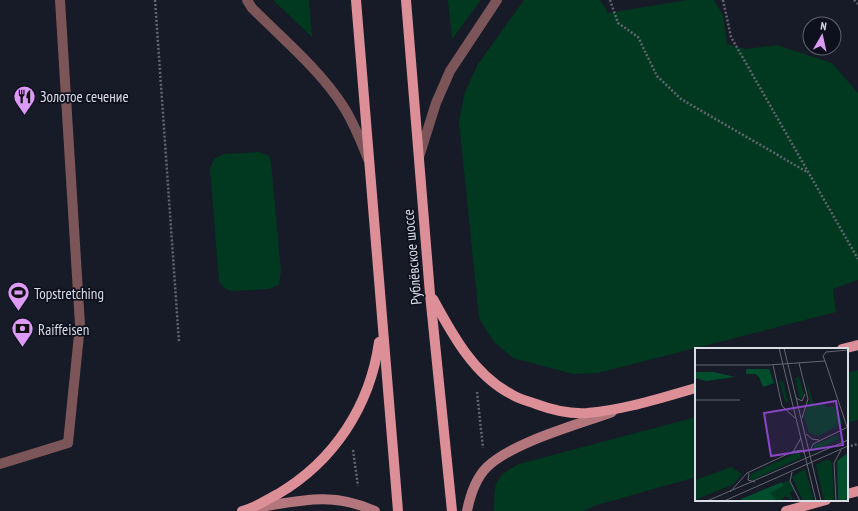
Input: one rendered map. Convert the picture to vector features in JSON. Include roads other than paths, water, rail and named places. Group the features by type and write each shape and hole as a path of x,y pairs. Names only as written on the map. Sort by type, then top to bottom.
{"main road":[{"path":"356,0 398,511"},
{"name":"Рублёвское шоссе","path":"406,0 430,294 452,511"},
{"path":"430,294 454,338 482,371 510,394 541,406 562,412 586,413 624,407 695,388"},
{"path":"247,510 290,487 314,468 333,448 350,426 366,395 376,365 382,324"},
{"path":"846,348 858,345"},
{"path":"467,511 470,499 480,476 487,467 506,452 624,407"},
{"path":"247,510 309,500 334,499 356,502 375,511"},
{"path":"786,511 822,501"}],"street":[{"path":"0,464 68,443 80,325 60,0"},
{"path":"247,0 252,8 324,81 343,106 356,130 370,164"},
{"path":"419,157 436,103 450,71 497,0"}],"place":[{"name":"Золотое сечение","path":"25,116"},
{"name":"Topstretching","path":"19,312"},
{"name":"Raiffeisen","path":"23,348"}]}
